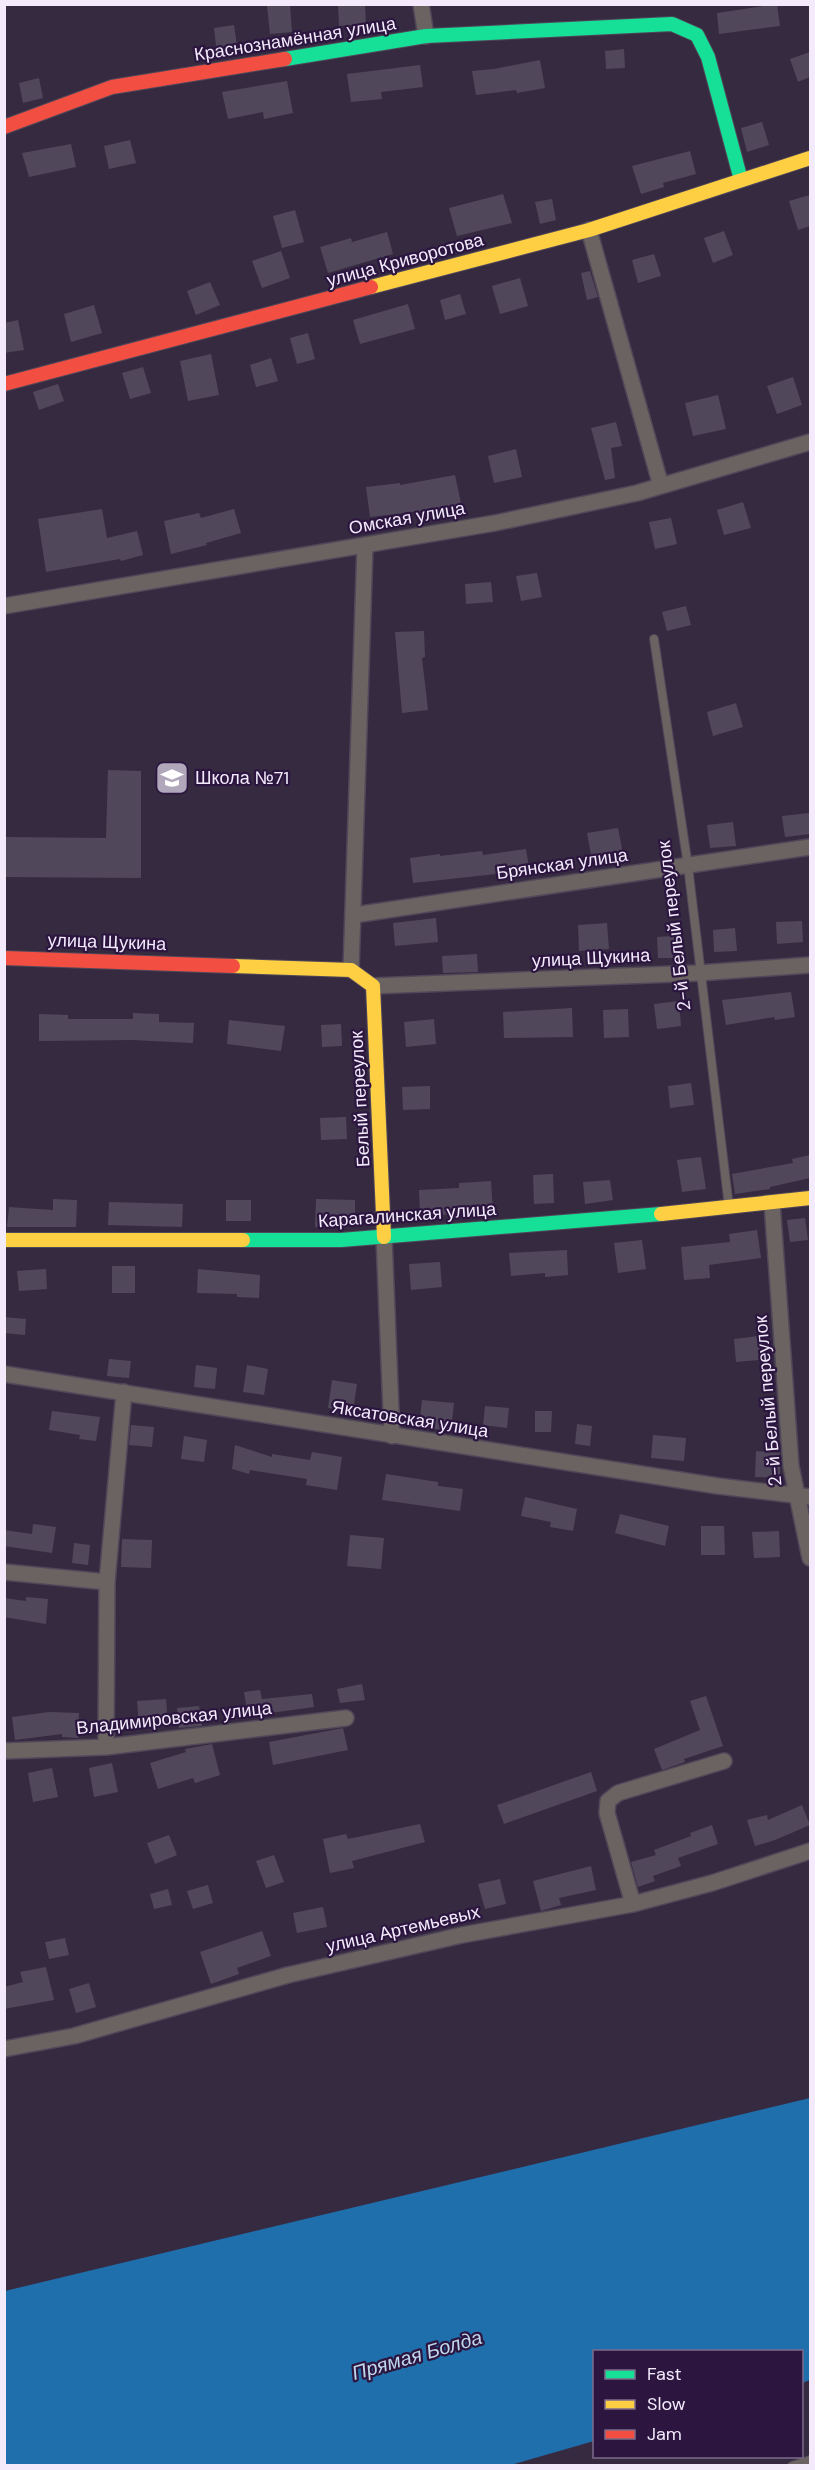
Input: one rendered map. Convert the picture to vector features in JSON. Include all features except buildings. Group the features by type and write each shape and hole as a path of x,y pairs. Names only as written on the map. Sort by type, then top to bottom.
{"street":[{"path":"421,4 426,36"},
{"name":"Краснознамённая улица","path":"4,127 112,87 426,36 672,24 697,35 708,57 741,180"},
{"name":"улица Криворотова","path":"4,384 589,230 810,158"},
{"path":"589,230 661,486"},
{"name":"Омская улица","path":"4,606 495,523 637,493 810,442"},
{"path":"365,546 351,970 373,986"},
{"name":"Брянская улица","path":"354,915 810,847"},
{"name":"улица Щукина","path":"4,958 351,970"},
{"name":"улица Щукина","path":"373,986 699,973 810,965"},
{"name":"Белый переулок","path":"373,986 384,1237"},
{"name":"Карагалинская улица","path":"4,1240 341,1240 729,1208 810,1198"},
{"name":"2-й Белый переулок","path":"772,1203 791,1466 803,1497 810,1558"},
{"path":"384,1237 392,1436"},
{"name":"Яксатовская улица","path":"4,1374 392,1436 803,1497"},
{"path":"106,1747 107,1582 124,1392"},
{"path":"4,1572 107,1582"},
{"name":"Владимировская улица","path":"4,1751 106,1747 346,1718"},
{"path":"633,1904 607,1814 608,1801 618,1793 724,1761"},
{"name":"улица Артемьевых","path":"4,2049 74,2036 288,1975 462,1935 633,1904 712,1883 810,1851"}],"lane":[{"name":"2-й Белый переулок","path":"654,639 688,866 699,973 729,1208"},
{"path":"792,2466 810,2460"}],"water":[{"name":"Прямая Болда","path":"810,2098 810,2380 803,2383 803,2350 593,2350 593,2441 507,2466 5,2465 5,2291"}],"traffic: fast":[{"path":"285,59 426,36 672,24 697,35 708,57 741,180"},
{"path":"243,1240 341,1240 661,1214"}],"traffic: slow":[{"path":"371,287 589,230 810,158"},
{"path":"233,966 351,970 373,986 384,1237"},
{"path":"661,1214 810,1198"},
{"path":"4,1240 243,1240"}],"traffic: jam":[{"path":"4,127 112,87 285,59"},
{"path":"4,384 371,287"},
{"path":"4,958 233,966"}],"place":[{"name":"Школа №71","path":"172,778"}]}
